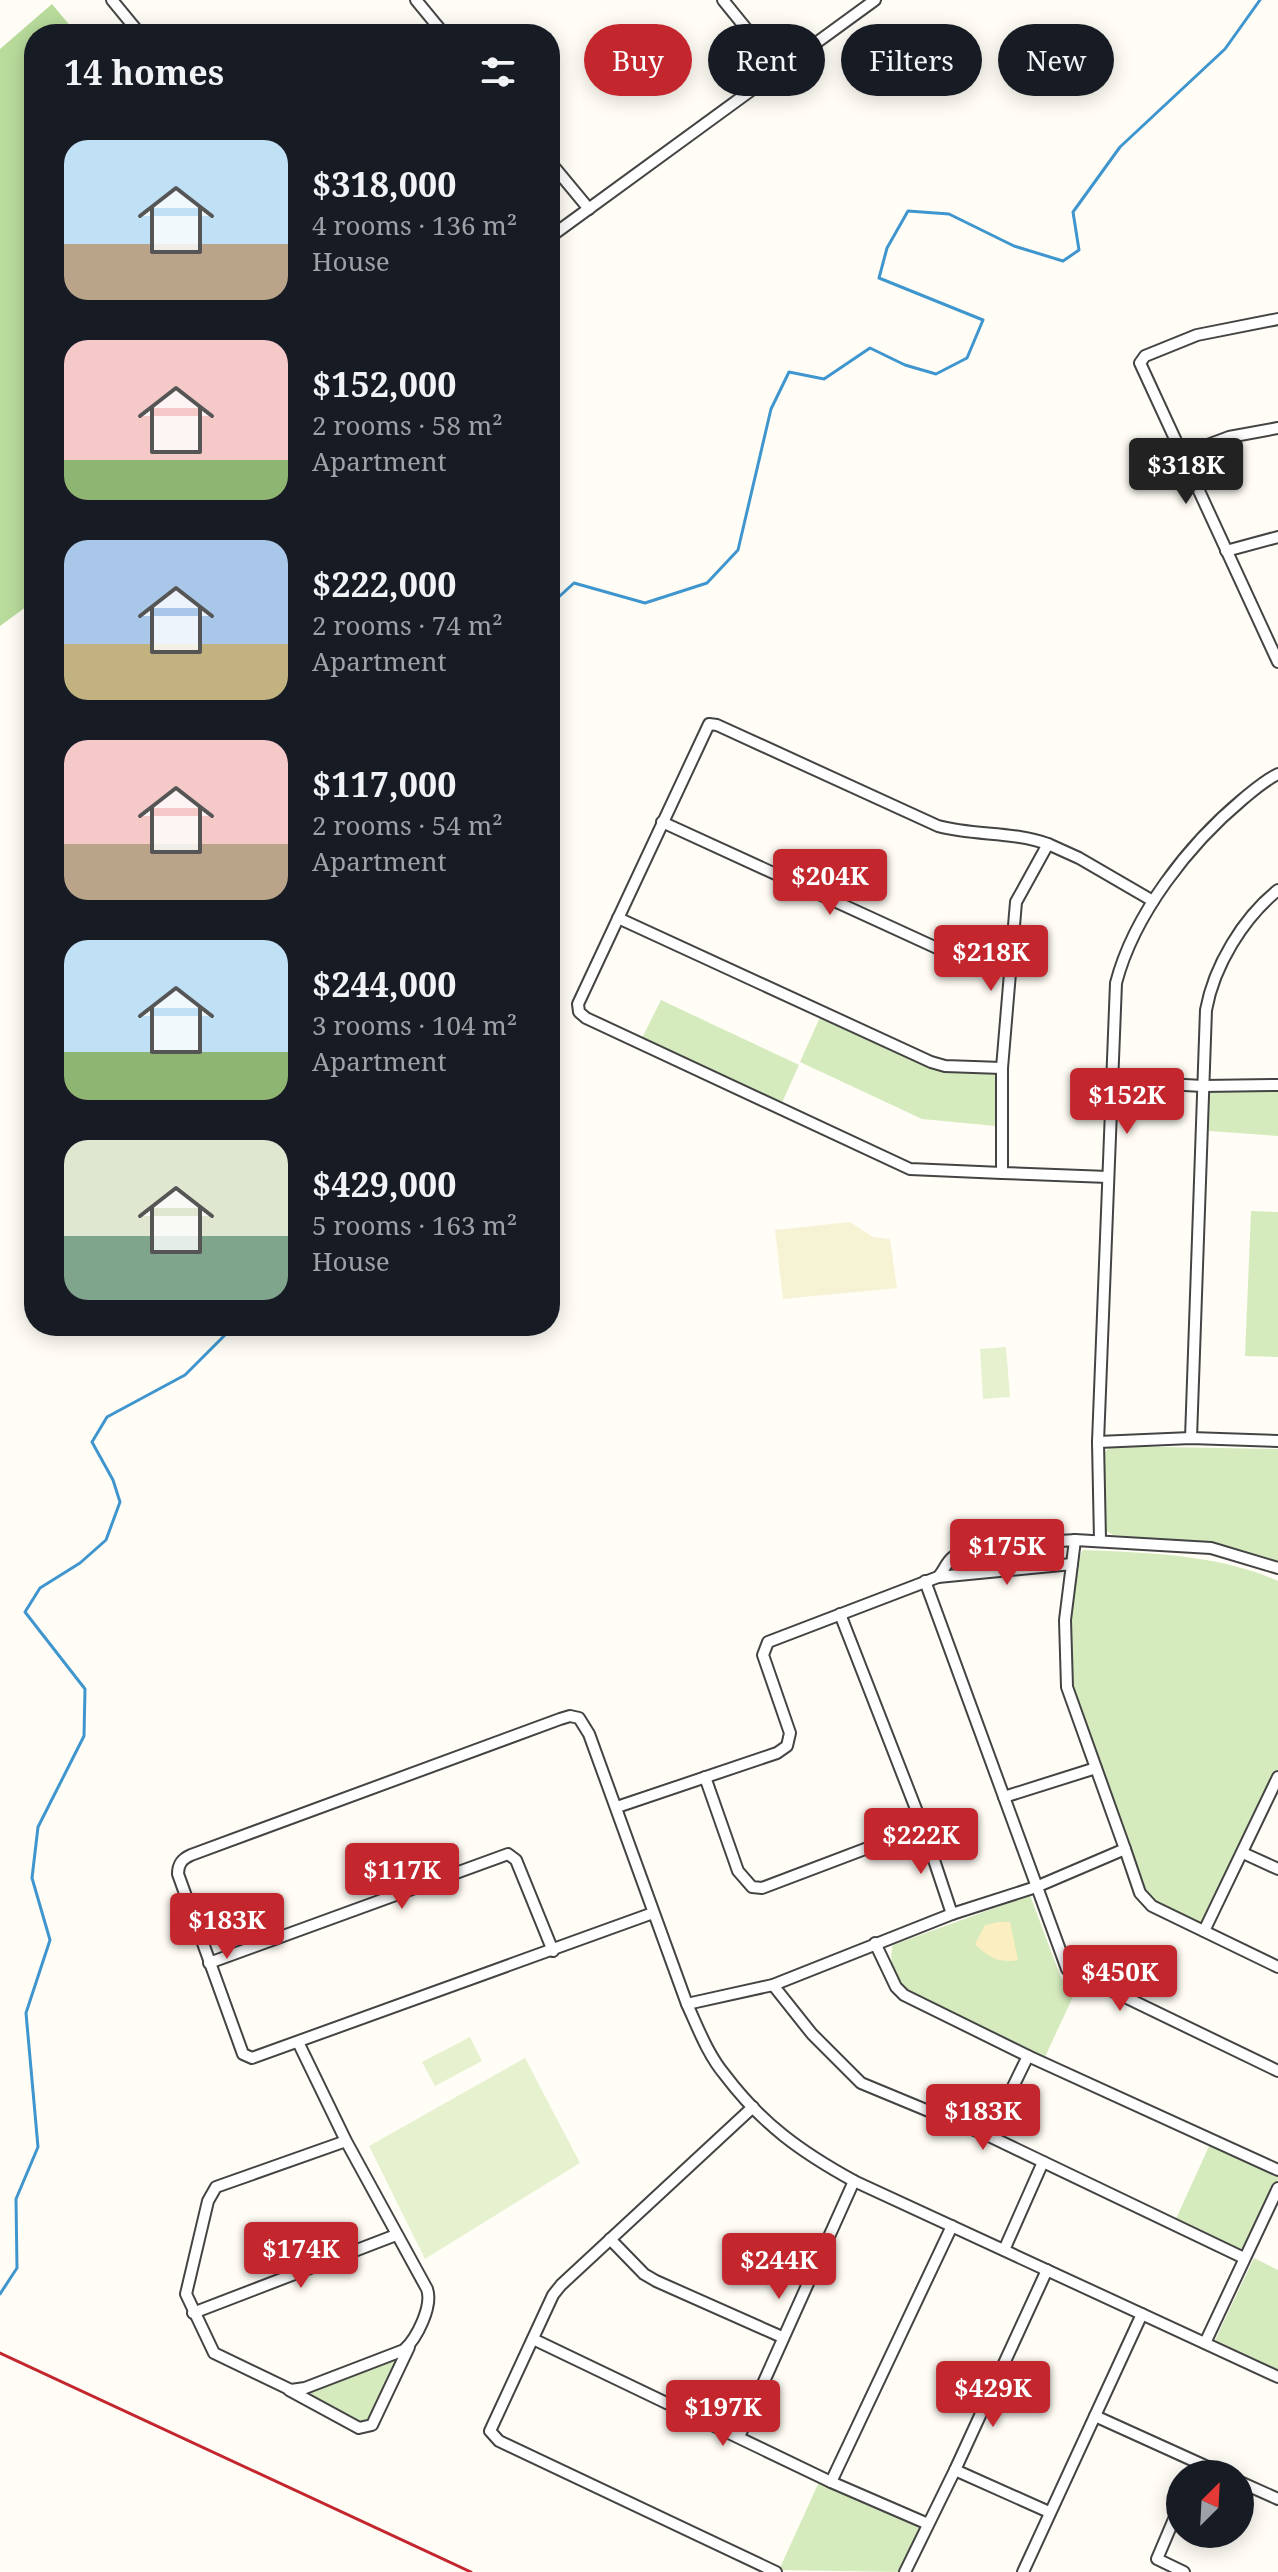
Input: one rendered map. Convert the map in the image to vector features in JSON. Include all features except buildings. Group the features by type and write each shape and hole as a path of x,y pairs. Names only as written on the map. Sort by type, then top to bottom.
{"street":[{"path":"112,0 132,24"},
{"path":"416,0 436,24"},
{"path":"723,0 742,24"},
{"path":"825,36 875,0"},
{"path":"560,230 742,96"},
{"path":"560,174 589,209"},
{"path":"1278,319 1197,335 1142,359 1140,369 1275,647 1278,662"},
{"path":"1181,455 1229,437 1278,428"},
{"path":"1226,551 1278,537"},
{"path":"1108,1177 910,1169 582,1015 578,1008 579,1000 707,725 712,724 938,826 1016,835 1048,844 1079,858 1153,901"},
{"path":"1100,1540 1098,1442 1116,983 1120,967 1153,901 1187,852 1204,833 1269,778 1278,774"},
{"path":"662,822 939,949 976,959 1011,962"},
{"path":"1002,1173 1002,1068 1017,897 1048,844"},
{"path":"1191,1438 1206,1010 1214,980 1251,916 1278,890"},
{"path":"618,918 931,1062 945,1066 1002,1068"},
{"path":"1112,1081 1203,1086 1278,1085"},
{"path":"1098,1442 1191,1438 1278,1441"},
{"path":"1075,1540 1065,1620 1067,1687 1140,1893 1152,1906 1278,1967"},
{"path":"938,1577 952,1557 962,1552 1075,1540 1211,1548 1278,1568"},
{"path":"617,1807 777,1753 787,1746 790,1733 763,1655 765,1645 772,1640 938,1577 1072,1564"},
{"path":"925,1581 1067,1969 1278,2071"},
{"path":"840,1614 923,1827 952,1914"},
{"path":"653,1913 256,2057 245,2056 178,1874 181,1861 191,1855 570,1716 579,1718 617,1807 687,2004 723,2074 790,2142 854,2181 1278,2377"},
{"path":"1004,1797 1096,1768"},
{"path":"705,1777 738,1871 752,1887 762,1888 923,1827"},
{"path":"1204,1931 1278,1777"},
{"path":"687,2004 773,1985 952,1914 1036,1887 1125,1849"},
{"path":"1243,1853 1278,1869"},
{"path":"209,1963 508,1854 516,1860 553,1951"},
{"path":"875,1943 899,1992 1028,2056 1278,2170"},
{"path":"773,1985 812,2034 861,2083 989,2136 1244,2258"},
{"path":"298,2042 346,2141 429,2296 429,2303 412,2341 372,2425 367,2428 359,2428 214,2353 193,2313 186,2289 208,2201 216,2187 346,2141"},
{"path":"989,2136 1028,2056"},
{"path":"753,2107 569,2276 553,2295 490,2428 492,2436 776,2572"},
{"path":"1004,2250 1043,2162"},
{"path":"739,2437 854,2181"},
{"path":"1205,2343 1278,2188"},
{"path":"831,2482 952,2226"},
{"path":"193,2313 396,2235"},
{"path":"610,2239 644,2274 656,2281 782,2337"},
{"path":"905,2572 1047,2270"},
{"path":"1023,2572 1142,2314"},
{"path":"533,2339 831,2482 928,2524"},
{"path":"286,2389 305,2388 399,2353 412,2341"},
{"path":"1095,2416 1191,2460"},
{"path":"955,2470 1049,2512"},
{"path":"1254,2488 1278,2499"},
{"path":"1166,2538 1157,2559 1184,2572"}],"shaded area":[{"path":"850,1222 873,1237 890,1239 897,1288 783,1299 775,1230"}],"green space":[{"path":"52,4 69,24 29,24"},
{"path":"24,28 24,608 0,626 0,49"},
{"path":"661,1000 799,1065 781,1105 641,1040"},
{"path":"821,1015 917,1060 1000,1071 996,1126 922,1119 800,1062"},
{"path":"1215,1090 1278,1091 1278,1136 1209,1131 1209,1094"},
{"path":"1251,1211 1278,1212 1278,1357 1245,1356"},
{"path":"1006,1347 1010,1397 983,1399 980,1349"},
{"path":"1111,1446 1278,1449 1278,1564 1211,1543 1113,1535 1105,1530 1105,1452"},
{"path":"1083,1550 1207,1560 1278,1581 1278,1771 1203,1928 1153,1904 1142,1892 1069,1686 1071,1596 1077,1562"},
{"path":"1030,1895 1061,1978 1078,1986 1044,2059 908,1992 896,1976 891,1958 893,1945"},
{"path":"470,2037 482,2061 435,2086 422,2062"},
{"path":"525,2058 580,2163 425,2259 369,2146"},
{"path":"1210,2144 1278,2174 1241,2253 1175,2221"},
{"path":"1254,2258 1278,2270 1278,2370 1215,2340"},
{"path":"402,2355 370,2421 359,2425 301,2393"},
{"path":"819,2482 919,2528 899,2572 779,2570"}],"sand":[{"path":"1010,1922 1018,1960 995,1958 975,1944 985,1925"}],"waterway":[{"path":"560,596 574,583 645,603 707,583 738,550 771,409 789,372 824,379 870,348 905,365 936,374 967,358 983,320 879,278 887,248 908,211 949,214 1014,246 1063,261 1079,250 1073,212 1120,147 1225,49 1260,0"},
{"path":"0,2294 17,2268 16,2199 38,2147 26,2013 50,1940 32,1878 38,1827 84,1736 85,1689 25,1612 40,1588 80,1563 106,1540 120,1502 113,1480 92,1442 107,1417 185,1375 224,1336"}],"railway":[{"path":"0,2353 471,2572"}]}
